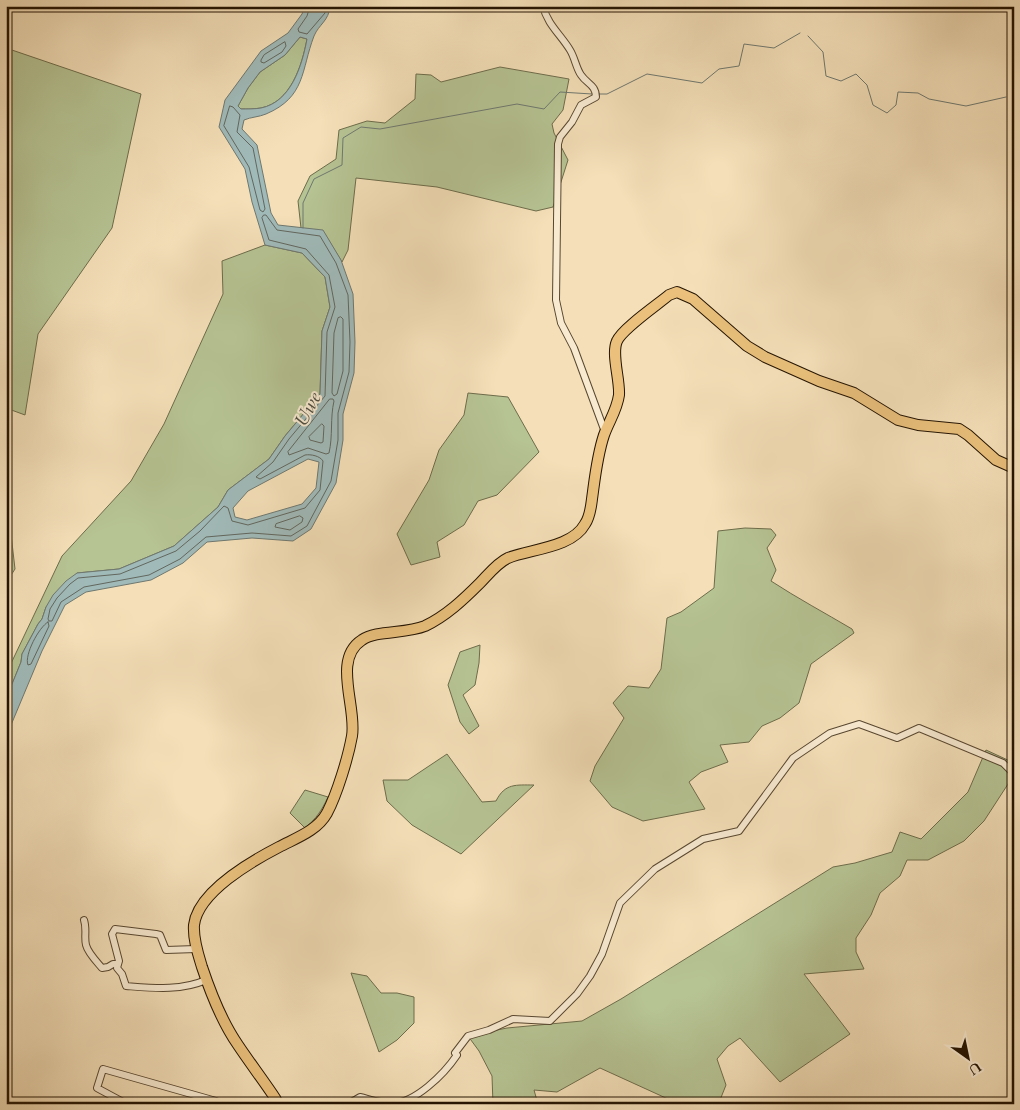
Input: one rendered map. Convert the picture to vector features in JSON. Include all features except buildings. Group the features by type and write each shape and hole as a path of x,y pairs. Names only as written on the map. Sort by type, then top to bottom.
{"main road":[{"path":"278,1104 276,1098 237,1045 216,1006 196,949 194,930 196,916 207,899 233,875 316,827 327,812 352,736 353,722 347,661 353,647 364,638 410,631 436,620 462,601 504,560 572,537 585,526 590,515 598,456 605,432 615,411 619,391 615,351 617,341 622,333 670,295 677,292 682,293 693,299 747,346 765,357 819,381 854,393 898,420 959,429 996,460 1014,468"}],"street":[{"path":"543,6 548,19 572,53 580,74 593,85 596,94 595,98 579,108 572,122 560,137 558,144 555,290 557,309 574,348 605,432"},
{"path":"348,1104 360,1097 391,1104 412,1099 450,1066 457,1055 455,1053 468,1036 489,1030 514,1019 550,1021 578,994 590,976 602,954 620,903 654,869 703,839 739,831 792,758 830,734 859,724 897,738 919,728 1003,763 1014,774"},
{"path":"84,920 86,944 93,958 102,968 118,964"},
{"path":"196,949 166,950 160,935 115,929 112,934 118,964 117,968 122,974 126,986 170,988 196,985 206,980"},
{"path":"124,1104 97,1088 103,1069 216,1101 218,1104"}],"green space":[{"path":"300,37 307,39 305,49 298,71 287,90 271,104 261,108 241,109 238,106 260,72 285,55"},
{"path":"6,48 141,94 112,228 38,334 25,415 6,408 6,283 12,277 6,274"},
{"path":"500,67 569,79 563,110 552,124 554,133 568,160 553,207 536,211 437,187 356,178 348,250 342,262 323,231 301,228 298,201 310,176 336,159 339,130 367,121 385,123 415,99 416,74 431,75 441,82"},
{"path":"265,245 302,253 325,277 330,307 322,331 320,394 285,436 269,459 228,490 218,507 174,546 119,569 77,573 46,607 42,619 22,654 21,662 6,699 6,674 62,556 131,481 164,424 223,294 222,261"},
{"path":"468,393 508,397 539,452 497,495 478,501 464,525 437,542 440,557 411,565 397,534 429,480 439,450 464,415"},
{"path":"6,491 15,569 6,583"},
{"path":"745,528 771,529 776,535 767,548 776,570 771,581 852,629 854,633 811,664 799,703 780,718 762,726 749,742 720,745 728,762 701,772 689,782 705,809 643,821 612,807 590,781 595,766 624,718 613,703 628,686 649,688 661,669 667,618 681,612 714,588 718,531"},
{"path":"480,645 475,685 463,695 479,726 469,734 460,722 448,685 460,652"},
{"path":"986,750 1012,762 1010,781 984,821 964,841 928,860 907,860 900,876 880,893 871,915 856,938 856,952 864,969 804,974 850,1034 780,1082 740,1038 728,1046 717,1059 726,1085 720,1100 714,1104 679,1104 600,1068 557,1092 534,1090 538,1104 493,1104 492,1076 479,1051 468,1036 507,1028 582,1021 621,999 833,867 855,863 892,852 900,832 921,839 968,792"},
{"path":"447,754 482,802 496,801 503,791 512,786 534,785 461,854 412,825 387,801 383,780 408,780"},
{"path":"305,790 328,797 318,814 305,828 290,813"},
{"path":"351,973 367,976 381,993 397,993 414,997 414,1023 397,1040 379,1052"}],"water":[{"path":"305,6 330,6 326,19 314,36 304,71 295,91 279,107 263,115 244,120 242,129 257,145 271,213 278,225 323,230 341,260 353,294 354,373 343,414 343,440 336,483 311,529 293,541 252,538 207,542 183,563 151,580 86,592 65,605 42,651 6,737 6,699 21,662 22,654 53,595 66,581 77,573 119,569 174,546 218,507 228,490 269,459 285,436 320,394 322,331 330,307 325,277 302,253 265,245 252,202 245,169 219,127 225,100 261,51 288,33 302,14","holes":["300,37 307,39 305,49 298,71 287,91 271,104 261,108 241,109 238,106 260,72 285,55","308,459 319,462 316,488 302,504 247,520 235,517 233,508 248,491"]}],"waterway":[{"path":"599,94 607,94 647,74 702,83 719,69 739,66 744,44 774,48 800,33"},
{"path":"808,36 823,52 826,76 841,81 856,74 867,85 873,105 887,113 896,105 898,92 918,93 929,99 966,106 1006,97"},
{"path":"303,228 303,203 314,179 342,165 343,138 361,127 380,129 517,104 544,109 560,92 592,94"}],"water label":[{"name":"Uwe","path":"307,409"}]}
